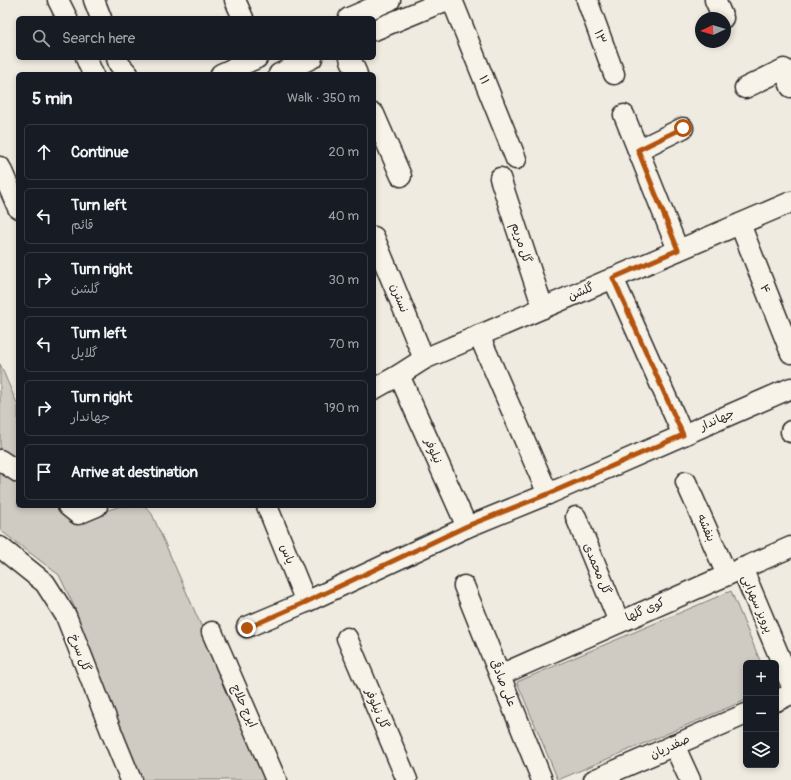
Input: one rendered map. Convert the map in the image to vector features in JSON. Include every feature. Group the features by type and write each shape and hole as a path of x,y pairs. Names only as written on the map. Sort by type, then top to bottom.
{"street":[{"path":"58,0 66,16"},
{"path":"94,0 100,16"},
{"path":"235,0 242,16"},
{"path":"376,29 447,0"},
{"name":"۱۱","path":"452,0 516,159"},
{"name":"۱۳","path":"586,0 614,74"},
{"path":"716,0 721,12"},
{"path":"353,16 378,2"},
{"path":"87,60 92,72"},
{"path":"118,60 119,64 126,72"},
{"path":"226,72 252,60"},
{"path":"282,72 308,60"},
{"path":"351,60 356,72"},
{"path":"745,88 784,69 791,87"},
{"path":"624,115 678,250"},
{"path":"376,119 401,176"},
{"path":"638,150 683,128"},
{"path":"5,168 16,202"},
{"name":"گل مریم","path":"500,178 543,308"},
{"name":"گلشن","path":"376,388 424,359 791,202"},
{"name":"۴","path":"740,224 791,353"},
{"name":"نسترن","path":"376,242 424,359"},
{"path":"613,278 683,435"},
{"path":"479,335 548,494"},
{"name":"نیلوفر","path":"399,375 467,526"},
{"name":"جهاندار","path":"247,628 306,602 467,526 548,494 791,388"},
{"path":"0,460 16,471"},
{"name":"بنفشه","path":"686,482 734,572"},
{"name":"یاس","path":"268,508 306,602"},
{"name":"گل محمدی","path":"576,517 619,622"},
{"name":"گل سرخ","path":"0,547 45,583 66,616 131,780"},
{"name":"کوی گلها","path":"500,675 791,547"},
{"name":"پرویز سهرابی","path":"734,572 791,684"},
{"name":"علی صادقی","path":"464,586 542,780"},
{"name":"ایرج حلاج","path":"212,632 276,780"},
{"name":"گل نیلوفر","path":"347,638 407,780"},
{"path":"779,699 791,694"},
{"name":"صفدریان","path":"594,780 743,715"},
{"path":"674,745 690,780"}],"shaded area":[{"path":"0,364 16,401 16,463 0,453"},
{"path":"0,469 16,480 16,508 58,508 76,520 115,508 147,508 152,514 269,780 141,780 109,703 74,606 59,575 0,530"},
{"path":"731,591 760,660 743,660 743,701 558,780 517,682"}],"route":[{"path":"247,628 306,602 467,526 548,494 683,435 613,278 678,250 638,150 683,128"}]}
